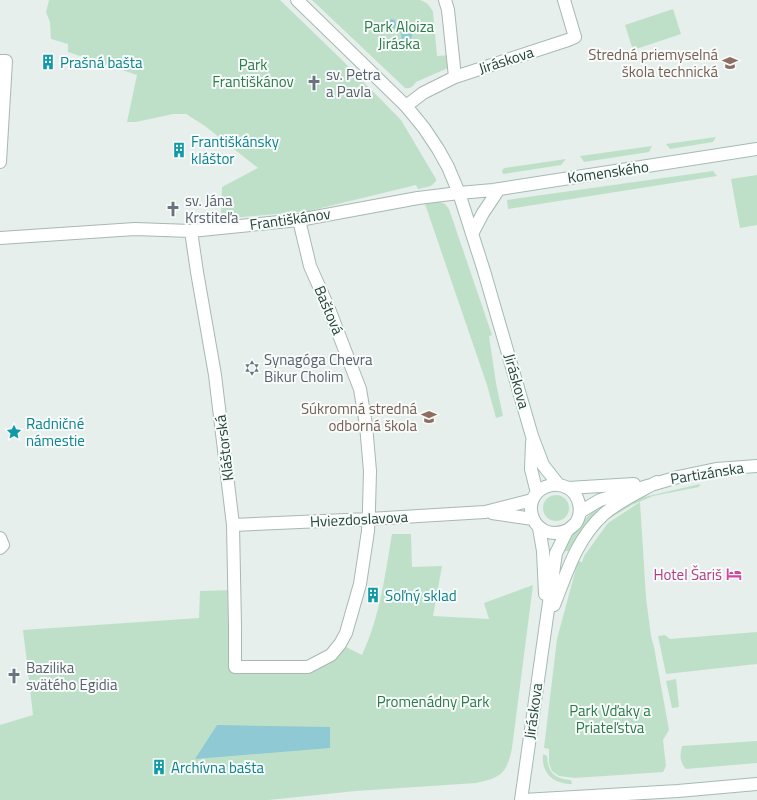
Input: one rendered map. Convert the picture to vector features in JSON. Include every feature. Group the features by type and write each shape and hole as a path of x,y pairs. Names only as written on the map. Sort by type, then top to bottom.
{"street":[{"name":"Jiráskova","path":"297,0 406,106 419,121 435,144 448,167 459,193 503,333 532,436 544,465 563,486"},
{"path":"445,0 448,10 455,77"},
{"name":"Jiráskova","path":"406,106 423,93 455,77 575,37 564,0"},
{"path":"0,162 3,61"},
{"name":"Komenského","path":"459,193 499,189 757,149"},
{"path":"472,234 483,213 499,189"},
{"name":"Františkánov","path":"0,238 136,229 191,231 298,220 418,198 459,193"},
{"name":"Baštová","path":"235,667 308,667 323,660 337,649 346,633 360,584 369,519 369,456 360,389 332,315 310,266 298,220"},
{"name":"Kláštorská","path":"191,231 215,375 233,525 235,667"},
{"name":"Jiráskova","path":"532,436 531,469 534,496"},
{"name":"Partizánska","path":"580,512 600,500 657,482 716,469 757,466"},
{"name":"Jiráskova","path":"547,623 574,554 584,536 604,514 657,482"},
{"name":"Partizánska","path":"563,486 657,482"},
{"path":"550,485 563,486 578,498 580,512 576,522 568,530 561,533 546,532 536,523 531,513 534,496 543,488 550,485"},
{"name":"Hviezdoslavova","path":"233,525 484,512 534,496"},
{"name":"Hviezdoslavova","path":"484,512 536,523"},
{"name":"Jiráskova","path":"536,523 543,551 547,623"},
{"name":"Jiráskova","path":"522,800 533,710 547,623 556,553 568,530"},
{"path":"0,538 3,545 0,548"},
{"path":"522,800 678,795 757,784"}],"green space":[{"name":"Park Františkánov","path":"49,0 280,0 401,120 436,181 431,186 418,189 416,185 309,211 221,219 222,187 258,168 205,126 186,114 173,114 136,122 127,122 137,75 68,52 68,44 51,39 50,22 46,12"},
{"name":"Park Aloiza Jiráska","path":"312,0 420,0 425,2 433,12 437,56 449,55 450,66 416,82 411,87 405,88"},
{"path":"673,9 681,34 633,50 625,25"},
{"path":"716,137 713,142 670,149 666,144"},
{"path":"652,146 649,152 584,162 580,156"},
{"path":"566,159 561,165 503,174 502,171 504,168"},
{"path":"713,171 717,176 508,209 507,200"},
{"path":"757,175 757,225 740,228 731,179"},
{"path":"437,201 445,204 449,209 492,335 489,336 496,383 503,416 496,418 487,385 425,204"},
{"path":"700,484 699,487 653,496 632,505 609,519 609,517 627,504 644,497"},
{"path":"556,495 565,499 569,508 565,517 556,521 547,517 543,508 547,499"},
{"name":"Park Vďaky a Priateľstva","path":"640,502 646,598 651,636 669,730 663,740 666,766 663,772 575,778 559,776 552,771 549,763 549,749 544,748 557,639 578,561 582,562 584,556 608,523"},
{"path":"597,509 599,515 572,551 563,551 577,528"},
{"name":"Promenádny Park","path":"392,534 411,534 412,567 442,566 433,616 489,619 484,603 533,585 512,748 508,764 497,777 476,783 356,791 268,800 0,800 0,725 33,715 30,689 33,688 33,686 30,686 27,667 30,666 30,664 27,663 23,630 199,618 200,591 234,590 235,667 308,667 340,644 362,655 378,611"},
{"path":"757,632 757,664 666,674 658,636 665,635 670,639"},
{"path":"676,679 679,707 672,708 666,681"},
{"path":"757,741 757,763 686,769 681,761 682,746"},
{"path":"543,754 547,756 549,767 553,774 561,778 571,780 572,784 566,784 554,780 550,776 544,767"}],"water":[{"path":"391,19 395,20 396,25 402,30 408,28 412,30 410,42 406,44 402,42 401,33 394,28 390,29 388,27"},
{"path":"217,725 330,727 330,748 195,759"}],"place":[{"name":"Prašná bašta","path":"48,62"},
{"name":"Stredná priemyselná škola technická","path":"730,63"},
{"name":"sv. Petra a Pavla","path":"314,83"},
{"name":"Františkánsky kláštor","path":"179,150"},
{"name":"sv. Jána Krstiteľa","path":"173,209"},
{"name":"Synagóga Chevra Bikur Cholim","path":"252,368"},
{"name":"Súkromná stredná odborná škola","path":"429,417"},
{"name":"Radničné námestie","path":"14,432"},
{"name":"Hotel Šariš","path":"734,574"},
{"name":"Soľný sklad","path":"373,595"},
{"name":"Bazilika svätého Egidia","path":"14,676"},
{"name":"Archívna bašta","path":"159,767"}]}
